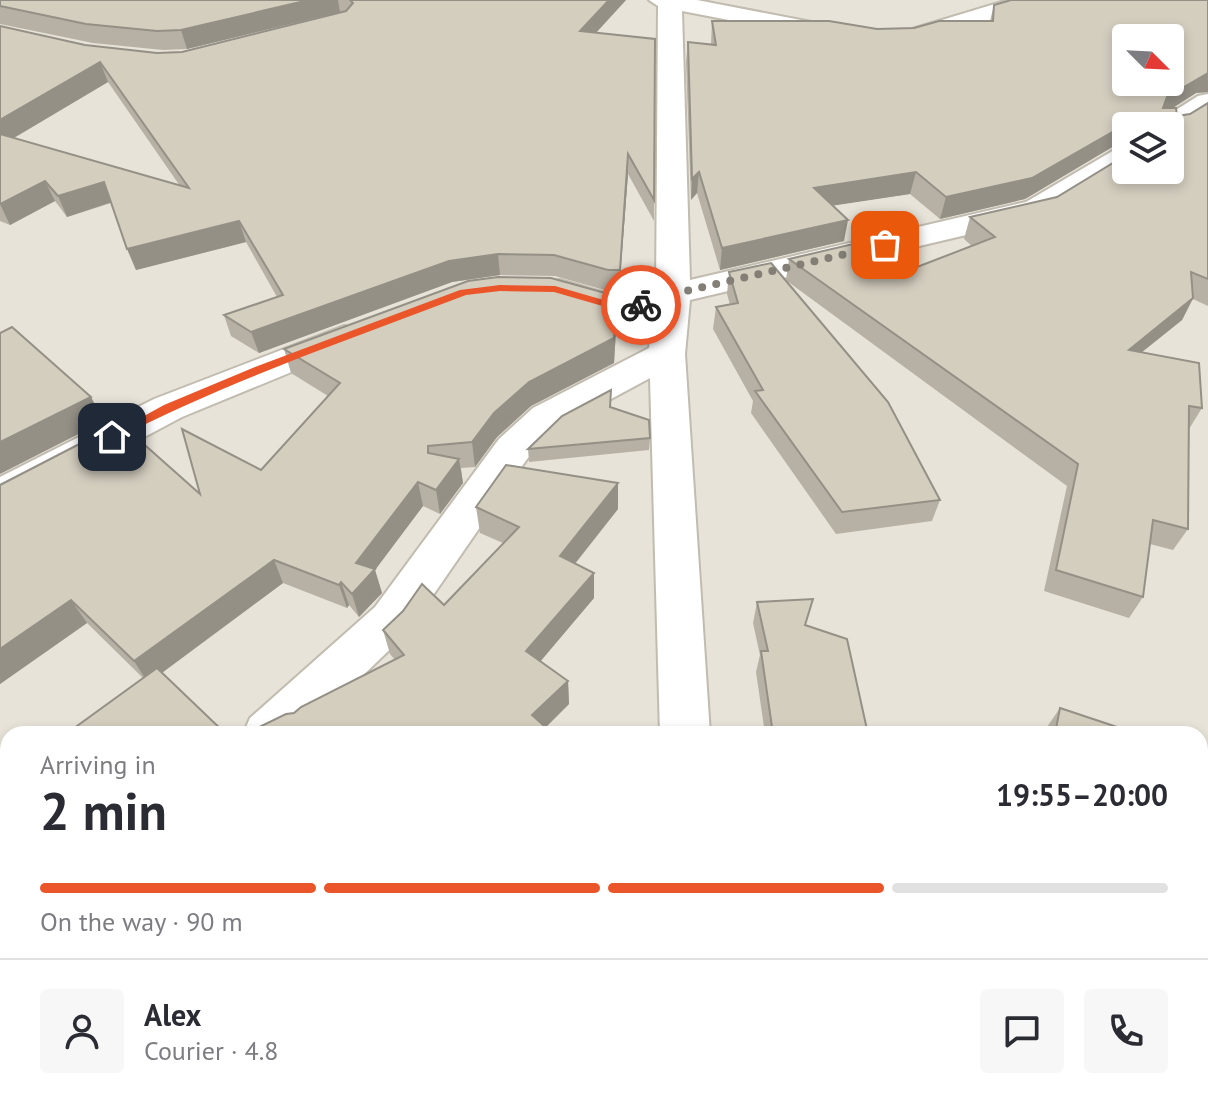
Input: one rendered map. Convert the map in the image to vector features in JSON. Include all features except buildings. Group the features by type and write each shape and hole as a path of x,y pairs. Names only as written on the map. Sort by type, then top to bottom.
{"street":[{"path":"685,726 667,354 672,300 667,0 873,38 909,38 1033,0"},
{"path":"1184,117 1208,102"},
{"path":"528,289 555,289 606,304 672,300 1036,209 1112,163"},
{"path":"0,495 168,408 376,325"},
{"path":"277,726 391,620 513,449 535,428 547,417 667,354"}],"shaded area":[{"path":"0,0 1208,0 1208,726 0,726"}],"way so far":[{"path":"641,305 672,305 673,294 885,245"}],"route":[{"path":"112,437 168,408 259,369 464,292 500,288 555,289 606,304 641,305"}]}
